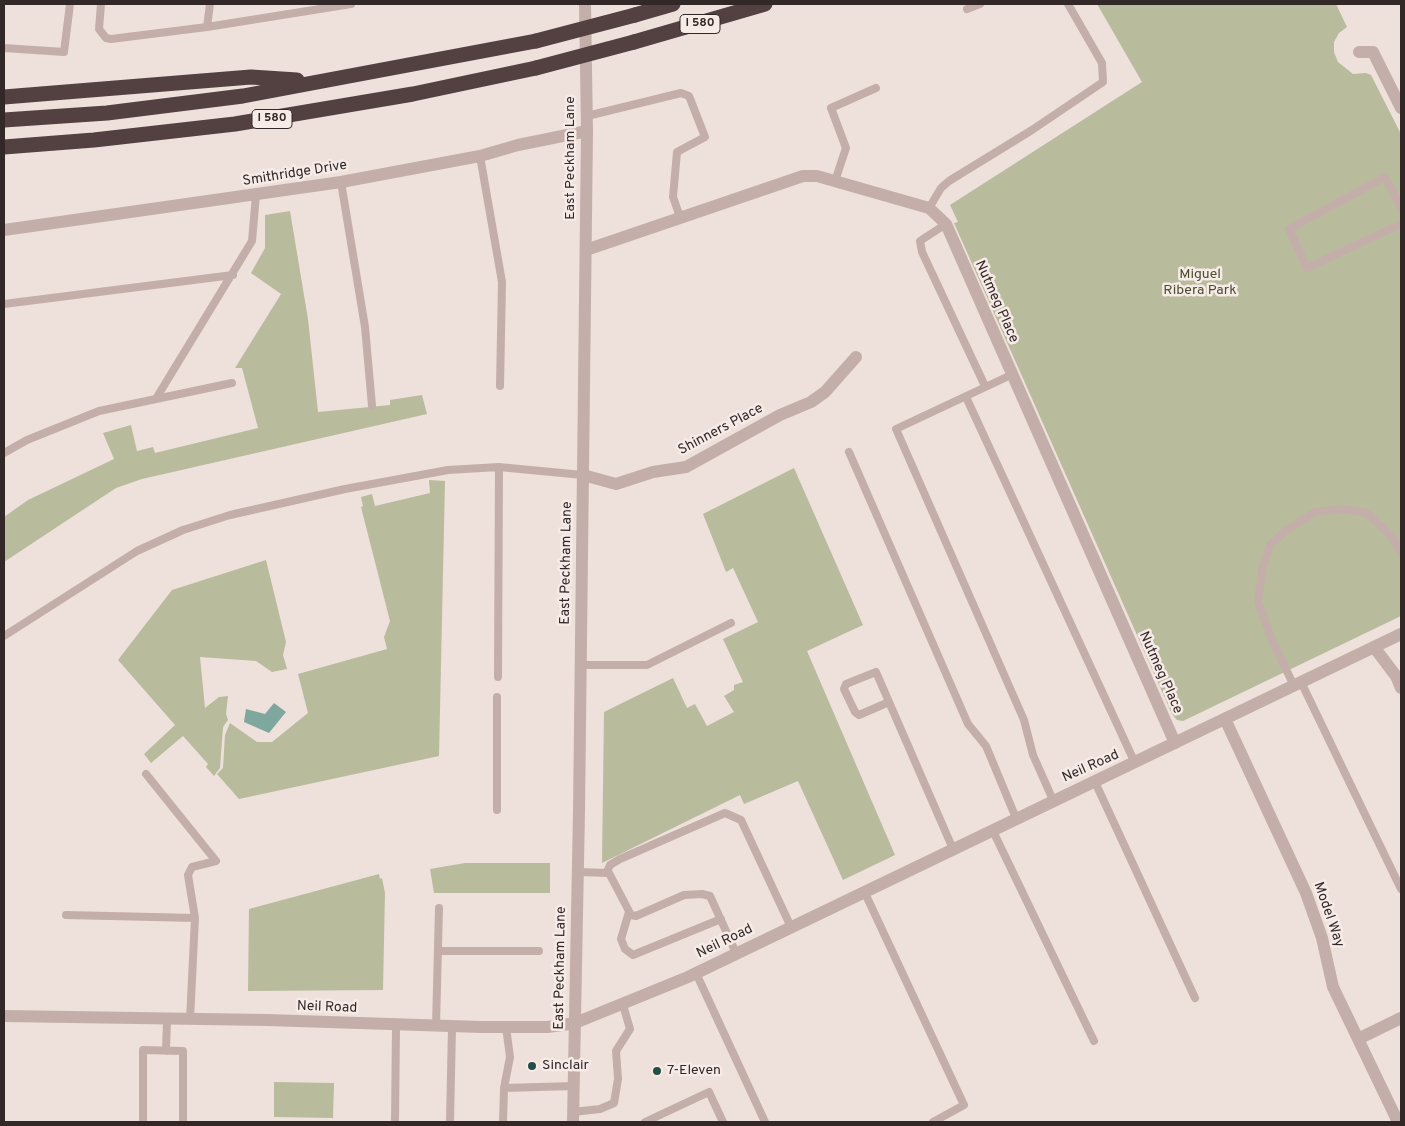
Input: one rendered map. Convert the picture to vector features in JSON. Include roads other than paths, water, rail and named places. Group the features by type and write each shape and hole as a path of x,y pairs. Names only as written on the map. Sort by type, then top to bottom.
{"highway":[{"name":"I 580","path":"4,120 144,108 243,96 536,41 673,4"},
{"name":"I 580","path":"4,147 104,139 235,124 404,96 536,68 765,4"},
{"path":"4,97 251,77 321,82"}],"street":[{"name":"East Peckham Lane","path":"573,1117 586,250 587,116 585,4"},
{"path":"1359,52 1373,52 1401,108"},
{"name":"Smithridge Drive","path":"4,230 341,182 480,156 518,145 587,131"},
{"name":"Nutmeg Place","path":"586,250 791,178 817,176 929,208 946,224 1175,743"},
{"name":"Shinners Place","path":"583,475 616,484 653,472 686,468 780,415 811,402 825,392 856,357"},
{"name":"Neil Road","path":"4,1016 452,1027 548,1027 575,1023 623,1005 696,972 1401,634"},
{"path":"1374,647 1396,676 1401,688"},
{"name":"Model Way","path":"1225,719 1306,893 1322,938 1333,987 1398,1122"},
{"path":"1358,1039 1401,1018"}],"lane":[{"path":"4,48 64,52 70,4"},
{"path":"101,4 99,30 106,38 207,27 351,4"},
{"path":"207,27 210,4"},
{"path":"967,9 980,4"},
{"path":"929,208 941,188 949,181 1032,130 1103,82 1102,63 1068,4"},
{"path":"835,180 846,148 832,108 876,88"},
{"path":"587,116 681,92 689,96 705,137 677,152 673,197 680,217"},
{"path":"480,156 502,282 500,386"},
{"path":"1401,208 1385,178 1289,229 1306,268 1401,224"},
{"path":"341,182 365,327 372,406"},
{"path":"157,397 252,241 256,195"},
{"path":"946,224 920,241 922,252 986,386"},
{"path":"4,304 233,275"},
{"path":"1011,374 966,398 896,429 1024,720 1033,755 1053,800"},
{"path":"4,453 27,440 99,411 157,397 232,383"},
{"path":"966,398 1135,763"},
{"path":"849,452 968,724 986,746 1016,818"},
{"path":"498,677 499,467"},
{"path":"4,636 137,551 183,530 230,515 448,470 499,467 583,475"},
{"path":"1401,553 1393,538 1367,513 1343,509 1315,512 1284,532 1270,545 1262,570 1258,602 1272,640 1298,684 1401,889"},
{"path":"581,665 647,666 731,623"},
{"path":"889,702 859,715 855,712 844,690 846,684 876,672 953,849"},
{"path":"497,697 497,810"},
{"path":"146,774 216,861 192,867 188,875 195,918 190,1020"},
{"path":"1095,782 1196,998"},
{"path":"607,872 610,865 620,859 725,812 741,820 791,927"},
{"path":"992,829 1094,1041"},
{"path":"578,872 607,872 612,876 629,912 636,916 684,895 702,894 710,896 714,901 736,953"},
{"path":"864,892 964,1105 933,1122"},
{"path":"436,1026 439,908"},
{"path":"629,912 621,939 625,949 632,955 721,919"},
{"path":"66,916 195,918"},
{"path":"439,951 539,951"},
{"path":"696,972 765,1122"},
{"path":"573,1117 614,1103 618,1079 616,1051 630,1030 623,1005"},
{"path":"166,1051 167,1019"},
{"path":"395,1122 396,1026"},
{"path":"450,1122 452,1027"},
{"path":"503,1122 504,1088 510,1057 506,1027"},
{"path":"143,1122 143,1050 183,1052 183,1122"},
{"path":"504,1088 574,1086"},
{"path":"645,1122 709,1092 723,1122"}],"water":[{"path":"274,703 286,712 269,733 244,722 246,709 265,714"}],"place":[{"name":"Sinclair","path":"532,1066"},
{"name":"7-Eleven","path":"657,1071"}],"park label":[{"name":"Miguel Ribera Park","path":"1200,284"}]}
